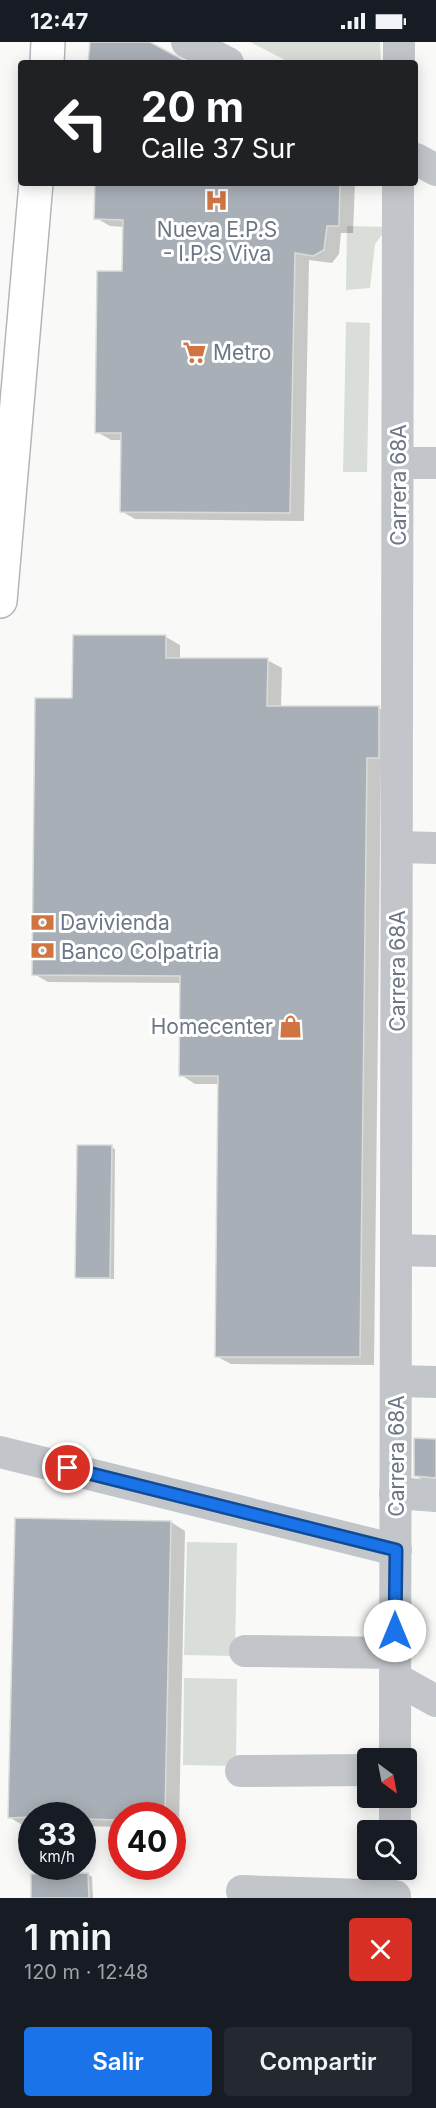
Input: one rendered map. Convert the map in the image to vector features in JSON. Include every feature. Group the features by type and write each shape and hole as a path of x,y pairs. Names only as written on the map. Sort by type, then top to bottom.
{"main road":[{"path":"46,60 48,42"},
{"path":"0,601 36,186"}],"street":[{"path":"187,42 222,60"},
{"path":"399,42 399,60"},
{"path":"418,160 436,170"},
{"name":"Carrera 68A","path":"395,1748 398,186"},
{"path":"398,463 436,463"},
{"path":"397,847 436,848"},
{"path":"396,1250 436,1251"},
{"path":"396,1381 436,1382"},
{"path":"0,1452 396,1550"},
{"path":"396,1493 436,1496"},
{"path":"245,1651 395,1666 436,1701"},
{"path":"241,1771 357,1770"},
{"path":"242,1891 395,1888"}],"shaded area":[{"path":"250,42 380,42 381,60 285,60"},
{"path":"347,226 388,227 375,244 370,288 346,290"},
{"path":"346,322 370,323 367,472 343,472"},
{"path":"187,1542 237,1543 235,1656 184,1655"},
{"path":"184,1678 237,1679 236,1766 183,1765"}],"building":[{"path":"90,42 150,42 183,60 88,60"},
{"name":"Metro","path":"95,186 340,186 339,226 327,226 324,250 313,256 295,253 290,513 120,512 121,433 95,433 97,271 122,271 123,220 94,219"},
{"name":"Homecenter","path":"73,635 166,635 166,658 268,658 267,706 379,706 379,758 367,758 360,1357 215,1357 218,1076 179,1076 180,976 32,975 35,698 72,698"},
{"path":"77,1145 112,1145 110,1278 75,1278"},
{"path":"414,1438 436,1439 436,1478 414,1476"},
{"path":"15,1518 171,1521 165,1802 108,1802 108,1820 96,1819 96,1802 18,1802 18,1818 8,1818"},
{"path":"31,1880 88,1880 89,1898 31,1898"}],"place":[{"name":"Nueva E.P.S - I.P.S Viva","path":"217,201"},
{"name":"Metro","path":"195,352"},
{"name":"Davivienda","path":"42,922"},
{"name":"Banco Colpatria","path":"43,951"},
{"name":"Homecenter","path":"291,1026"}],"route":[{"path":"68,1468 396,1550 395,1631"}]}
